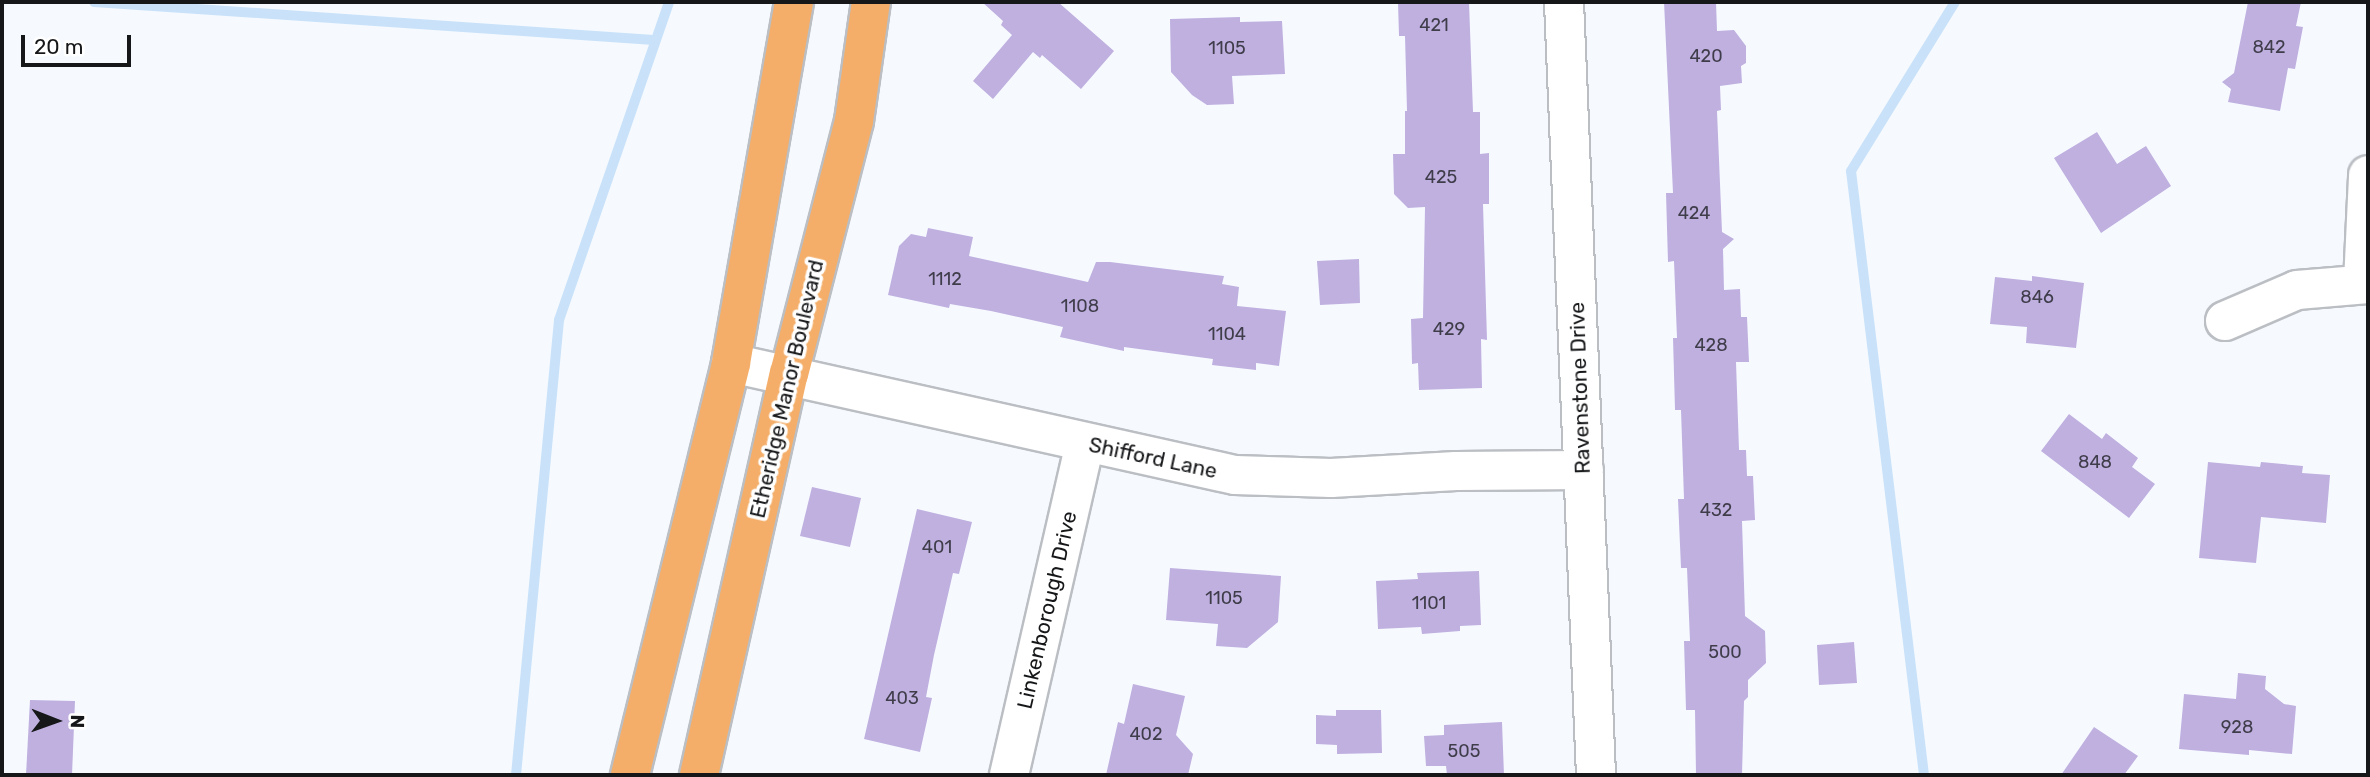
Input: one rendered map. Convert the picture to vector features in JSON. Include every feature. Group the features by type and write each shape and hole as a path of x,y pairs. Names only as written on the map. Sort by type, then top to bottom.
{"main road":[{"path":"630,775 731,363 794,2"},
{"name":"Etheridge Manor Boulevard","path":"699,775 789,374 854,121 871,2"}],"street":[{"name":"Ravenstone Drive","path":"1564,2 1596,775"},
{"path":"2225,321 2297,290 2366,284 2368,175"},
{"name":"Shifford Lane","path":"731,363 789,374 1085,444 1235,475 1331,478 1456,471 1584,470"},
{"name":"Linkenborough Drive","path":"1009,775 1085,444"}],"building":[{"path":"982,2 1058,2 1114,51 1081,89 1042,55 1040,58 1033,52 993,99 973,81 1012,35 1001,25 1003,21"},
{"path":"1398,2 1469,2 1473,112 1480,112 1480,154 1489,153 1489,204 1483,204 1487,340 1481,339 1482,388 1419,390 1418,363 1412,364 1411,319 1423,318 1425,207 1408,208 1394,194 1393,154 1405,154 1407,111 1405,36 1399,36"},
{"path":"1664,2 1716,2 1717,31 1734,30 1746,46 1746,63 1741,66 1742,83 1720,86 1721,110 1717,111 1722,232 1734,239 1723,249 1724,290 1740,289 1741,317 1747,317 1749,362 1736,362 1739,450 1746,450 1747,476 1753,476 1755,520 1742,521 1745,616 1765,631 1766,663 1748,680 1748,697 1744,701 1742,775 1696,775 1695,710 1686,710 1684,641 1690,641 1687,568 1681,568 1678,499 1684,499 1681,410 1675,410 1673,338 1677,338 1674,261 1668,262 1666,193 1673,193"},
{"path":"2248,2 2301,2 2296,26 2303,27 2295,69 2288,68 2280,111 2228,102 2231,89 2222,82 2234,73"},
{"path":"1240,17 1240,22 1282,21 1285,74 1232,76 1234,104 1207,105 1192,95 1171,72 1170,19"},
{"path":"2097,132 2117,164 2146,146 2171,186 2101,233 2054,158"},
{"path":"928,228 973,237 969,256 1088,282 1096,262 1224,276 1222,284 1239,287 1237,306 1286,311 1279,366 1256,363 1256,370 1212,365 1213,359 1124,347 1124,351 1060,337 1063,327 991,311 950,304 949,308 888,295 899,246 911,234 926,237"},
{"path":"1359,259 1360,303 1320,305 1317,261"},
{"path":"2032,276 2084,283 2076,348 2026,343 2027,327 1990,324 1995,277 2032,281"},
{"path":"2069,414 2102,439 2106,433 2138,458 2132,467 2155,484 2129,518 2041,451"},
{"path":"2208,462 2260,467 2261,462 2303,466 2302,473 2330,475 2326,523 2261,517 2256,563 2199,558"},
{"path":"812,487 861,498 850,547 800,536"},
{"path":"917,509 972,522 959,574 953,573 934,655 926,697 932,698 920,752 864,739"},
{"path":"1170,568 1281,576 1278,622 1247,648 1216,646 1218,624 1166,620"},
{"path":"1479,571 1481,625 1460,626 1460,631 1422,634 1421,627 1378,629 1376,581 1418,579 1417,573"},
{"path":"1854,642 1857,683 1819,685 1817,645"},
{"path":"2238,673 2266,676 2265,689 2284,704 2296,706 2292,754 2249,750 2249,755 2179,749 2184,694 2236,699"},
{"path":"1133,684 1185,696 1176,735 1193,754 1188,775 1106,775 1118,722 1124,724"},
{"path":"30,700 75,701 72,775 26,775"},
{"path":"1336,710 1381,710 1382,753 1337,754 1337,745 1316,744 1316,715 1336,716"},
{"path":"1502,722 1504,775 1447,775 1446,766 1426,766 1424,736 1444,735 1444,725"},
{"path":"2094,727 2138,756 2124,775 2061,775"}],"waterway":[{"path":"94,2 654,40"},
{"path":"516,775 559,320 669,2"},
{"path":"1924,775 1851,171 1955,2"}]}
